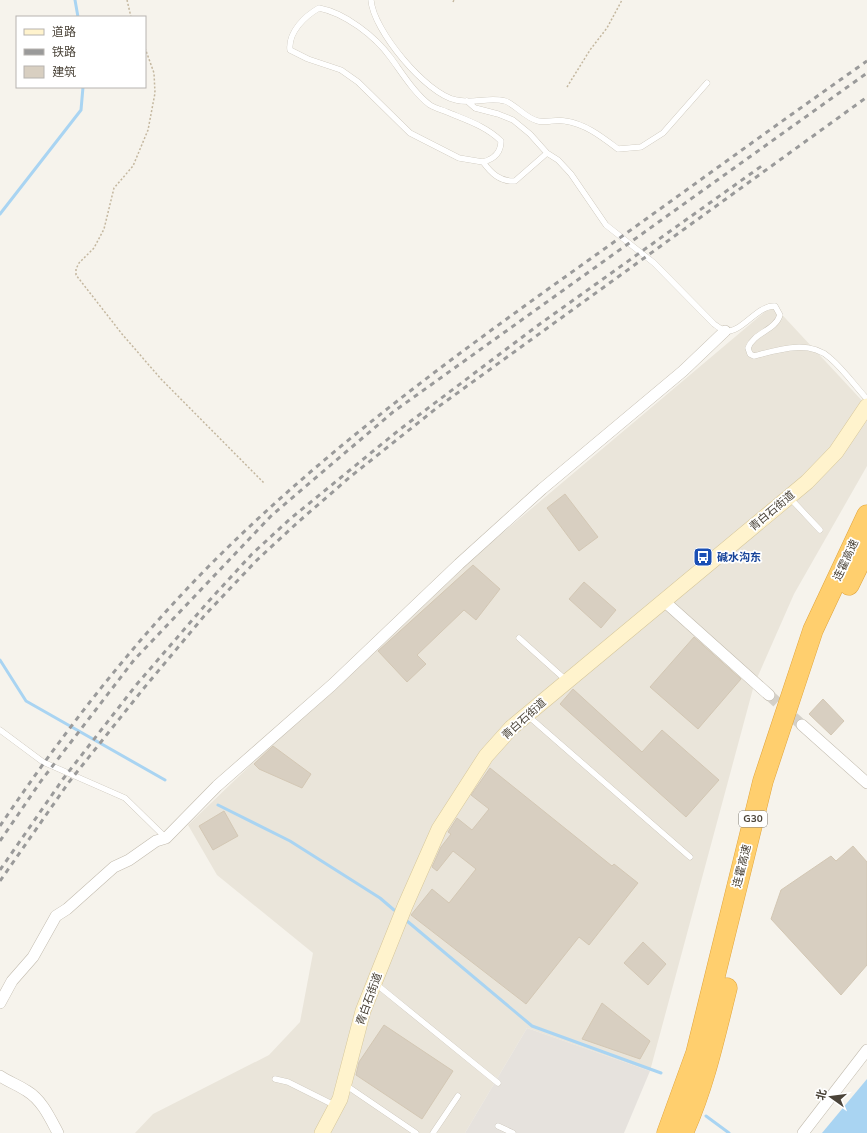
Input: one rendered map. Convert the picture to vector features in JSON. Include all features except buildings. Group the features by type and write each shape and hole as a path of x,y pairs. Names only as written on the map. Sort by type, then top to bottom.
{"highway":[{"name":"连霍高速","path":"668,1133 696,1053 762,781 813,630 867,515"},
{"name":"连霍高速","path":"683,1133 691,1115 717,1029 774,786 824,637 867,548"}],"street":[{"path":"0,1003 12,981 34,957 56,916 68,909 114,868 129,860 156,841 166,838 217,786 332,685 459,564 542,489 683,371 725,331"},
{"name":"青白石街道","path":"322,1133 337,1106 363,1011 405,906 439,829 486,756 511,728 526,715 807,482 836,452 867,406"},
{"path":"664,601 769,695"},
{"path":"802,725 867,783"},
{"path":"803,1133 867,1050"},
{"path":"0,1076 11,1084 28,1091 44,1108 58,1133"}],"lane":[{"path":"371,0 372,11 386,36 416,72 438,93 456,100 497,100 507,102 522,114 538,121 564,121 580,125 596,133 618,149 641,147 663,133 707,83"},
{"path":"483,162 491,160 497,154 501,148 501,141 494,134 482,127 430,105 403,76 390,56 353,24 332,10 319,8 308,15 294,30 289,45 290,50 308,59 341,70 358,82 410,133 459,158 483,162 491,173 499,178 515,181 547,152"},
{"path":"467,101 475,108 498,114 513,120 530,134 571,174 606,225 654,263 714,324 725,331 734,330 768,305 775,306 780,316 778,323 751,340 748,348 750,354 754,356 798,347 818,351 830,358 867,399"},
{"path":"788,497 820,530"},
{"path":"519,638 567,681"},
{"path":"526,715 690,857"},
{"path":"0,730 43,762 125,798 166,838"},
{"path":"374,982 498,1083"},
{"path":"275,1079 288,1082 337,1106"},
{"path":"344,1084 416,1133"},
{"path":"433,1133 458,1096"},
{"path":"498,1126 513,1133"}],"path":[{"path":"127,0 131,16"},
{"path":"567,87 590,50 607,28 622,0"},
{"path":"146,51 154,73 155,93 148,130 133,166 114,188 104,229 94,248 79,263 76,269 76,275 122,334 162,379 264,483"}],"shaded area":[{"path":"773,305 867,406 867,466 794,594 754,685 650,1071 527,1028 465,1133 135,1133 153,1114 269,1055 300,1022 313,953 217,875 188,825 423,600"},
{"path":"527,1028 650,1071 624,1133 465,1133"}],"water":[{"path":"867,1079 867,1133 822,1133"}],"waterway":[{"path":"75,0 78,16"},
{"path":"0,214 81,110 83,88"},
{"path":"0,660 26,701 165,780"},
{"path":"218,805 290,841 380,898 394,910"},
{"path":"407,921 532,1026 661,1073"},
{"path":"706,1116 729,1133"}],"tunnel":[{"path":"769,695 802,725"}],"railway":[{"path":"0,826 98,691 152,627 209,566 297,483 391,406 487,333 867,61"},
{"path":"0,841 41,781 134,660 272,515 393,412 867,73"},
{"path":"0,881 69,782 144,688 205,615 257,560 297,523 350,477 438,407 867,97"},
{"path":"0,870 63,779 137,684 207,603 252,554 290,519 399,430 537,326 763,165"}],"place":[{"name":"碱水沟东","path":"703,557"}]}
